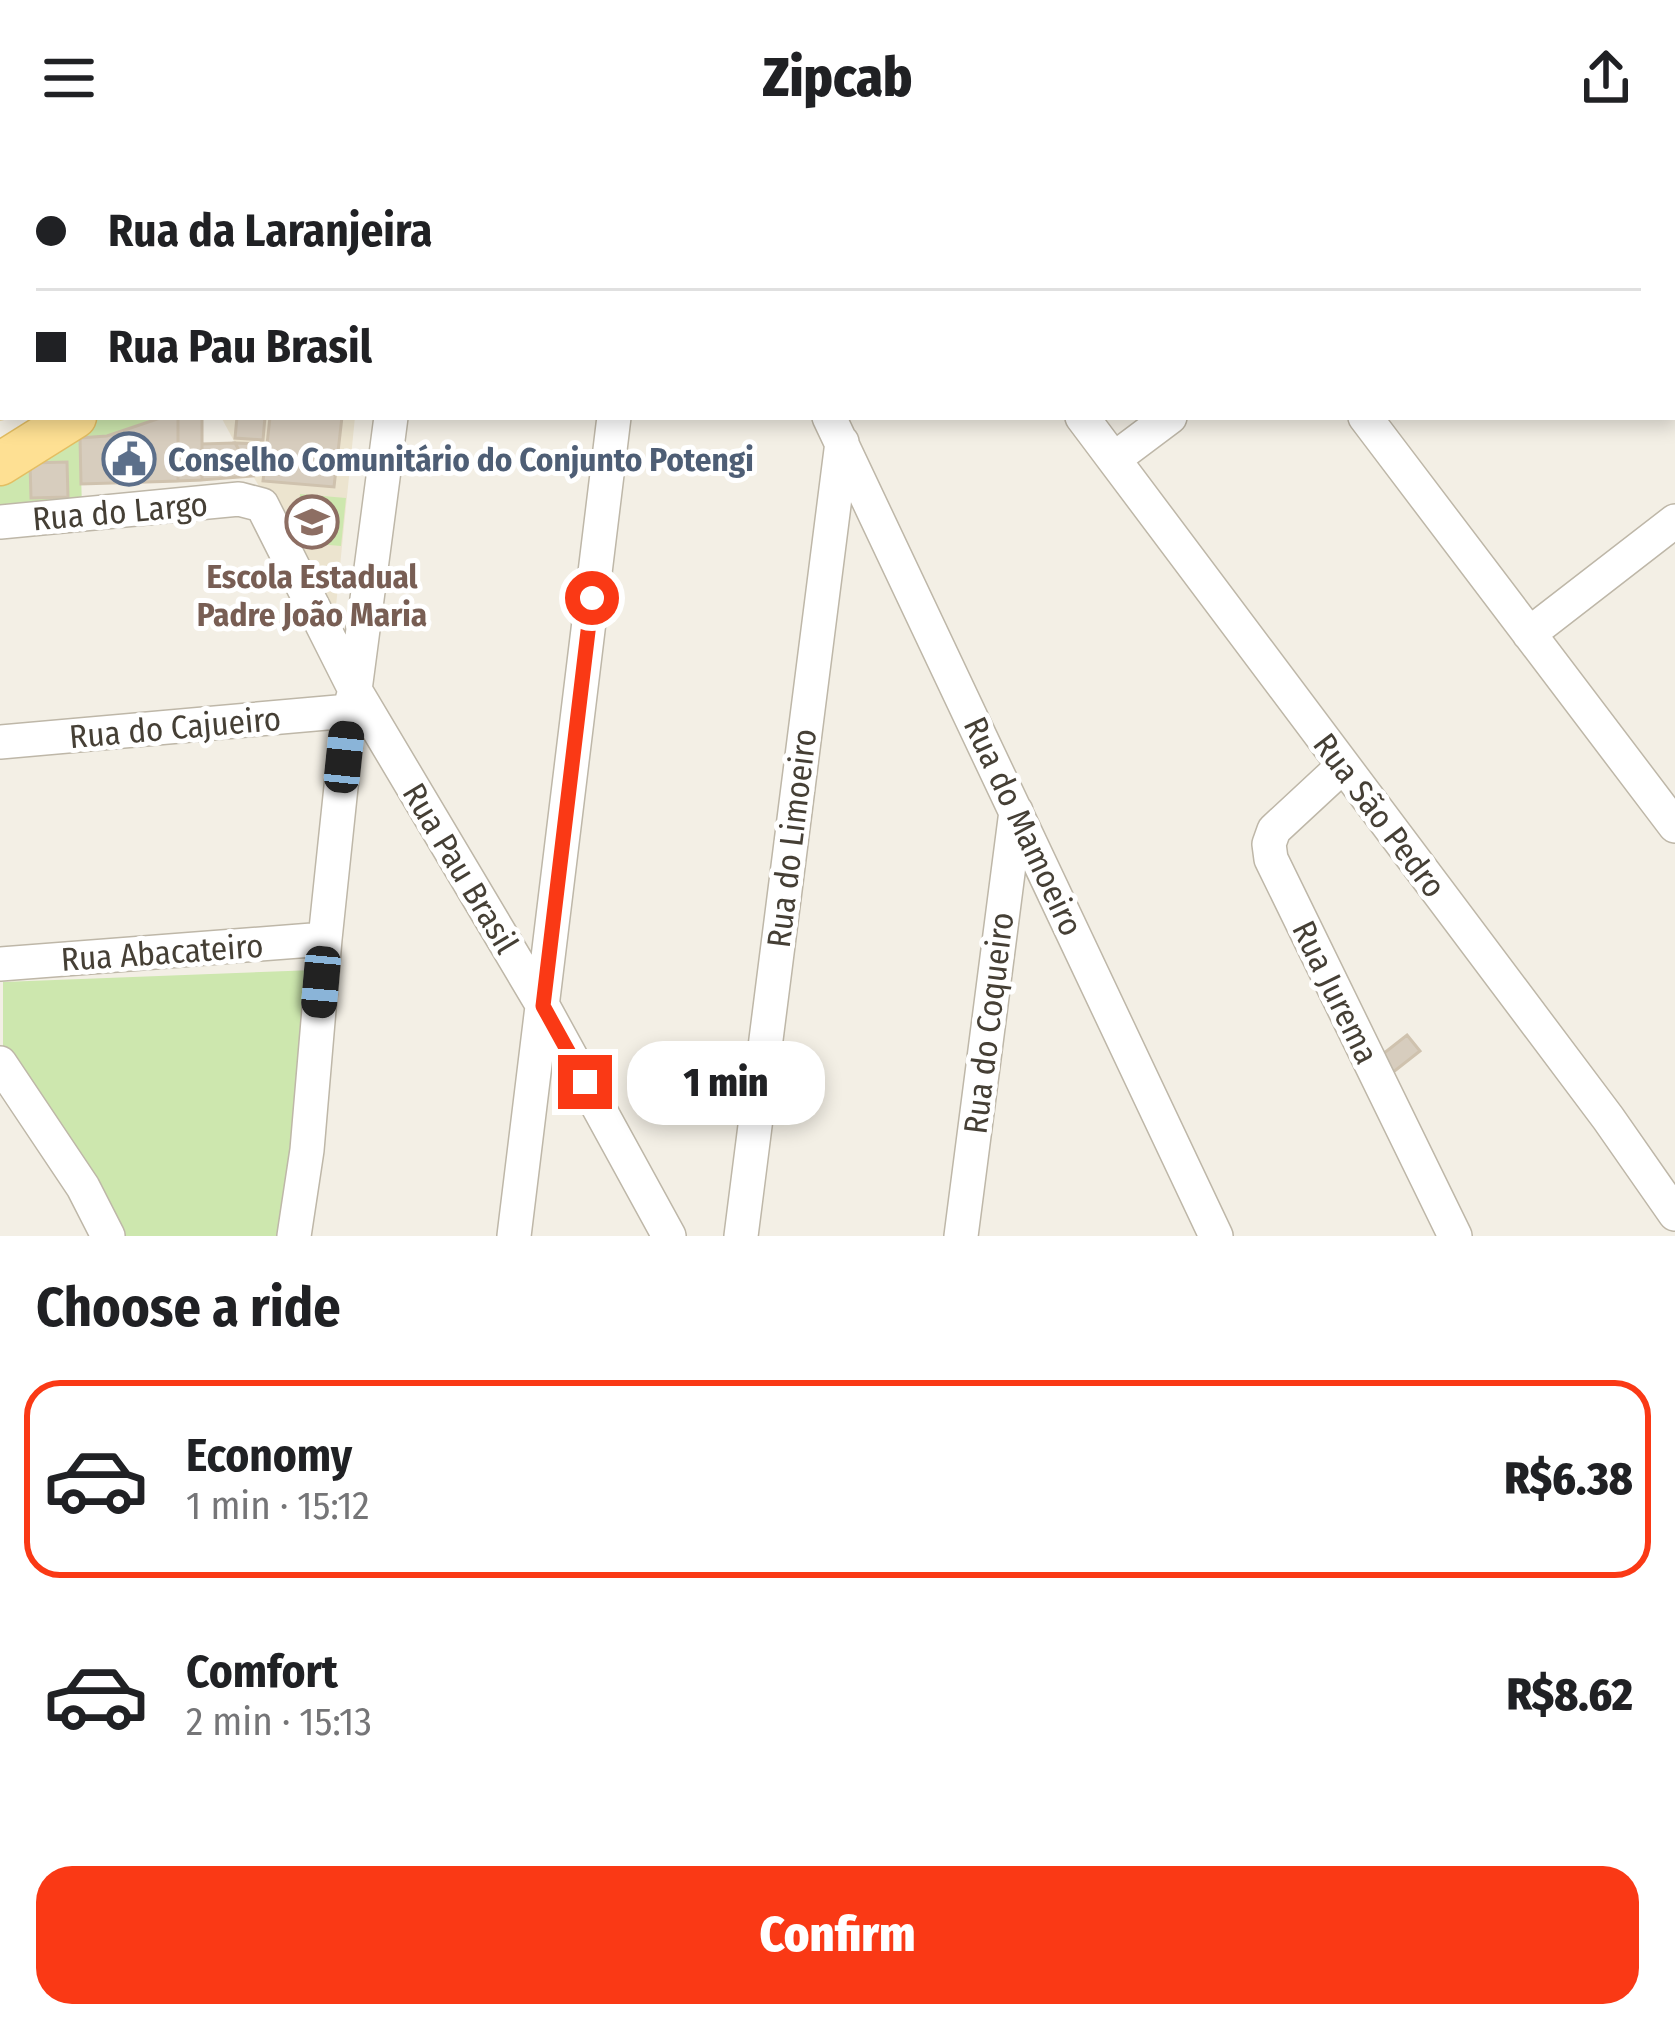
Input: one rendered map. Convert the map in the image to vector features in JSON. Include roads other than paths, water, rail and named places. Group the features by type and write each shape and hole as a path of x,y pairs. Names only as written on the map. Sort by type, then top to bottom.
{"main road":[{"path":"0,464 70,420"}],"street":[{"path":"295,1236 352,700 391,420"},
{"path":"514,1236 614,420"},
{"name":"Rua São Pedro","path":"1084,420 1675,1214"},
{"path":"1114,459 1166,420"},
{"path":"1367,420 1675,826"},
{"name":"Rua do Mamoeiro","path":"835,429 1216,1236"},
{"name":"Rua do Limoeiro","path":"741,1236 835,429"},
{"name":"Rua Pau Brasil","path":"239,500 262,505 352,700 543,1006 669,1236"},
{"name":"Rua do Largo","path":"0,522 239,500"},
{"path":"1529,634 1675,521"},
{"name":"Rua do Cajueiro","path":"0,742 352,700"},
{"name":"Rua Jurema","path":"1343,766 1274,830 1271,859 1455,1236"},
{"name":"Rua do Coqueiro","path":"961,1236 1016,809"},
{"name":"Rua Abacateiro","path":"0,964 325,939"},
{"path":"0,1063 83,1186 108,1236"},
{"path":"1188,1236 1193,1188"}],"place":[{"name":"Conselho Comunitário do Conjunto Potengi","path":"129,459"},
{"name":"Escola Estadual Padre João Maria","path":"312,522"}]}
